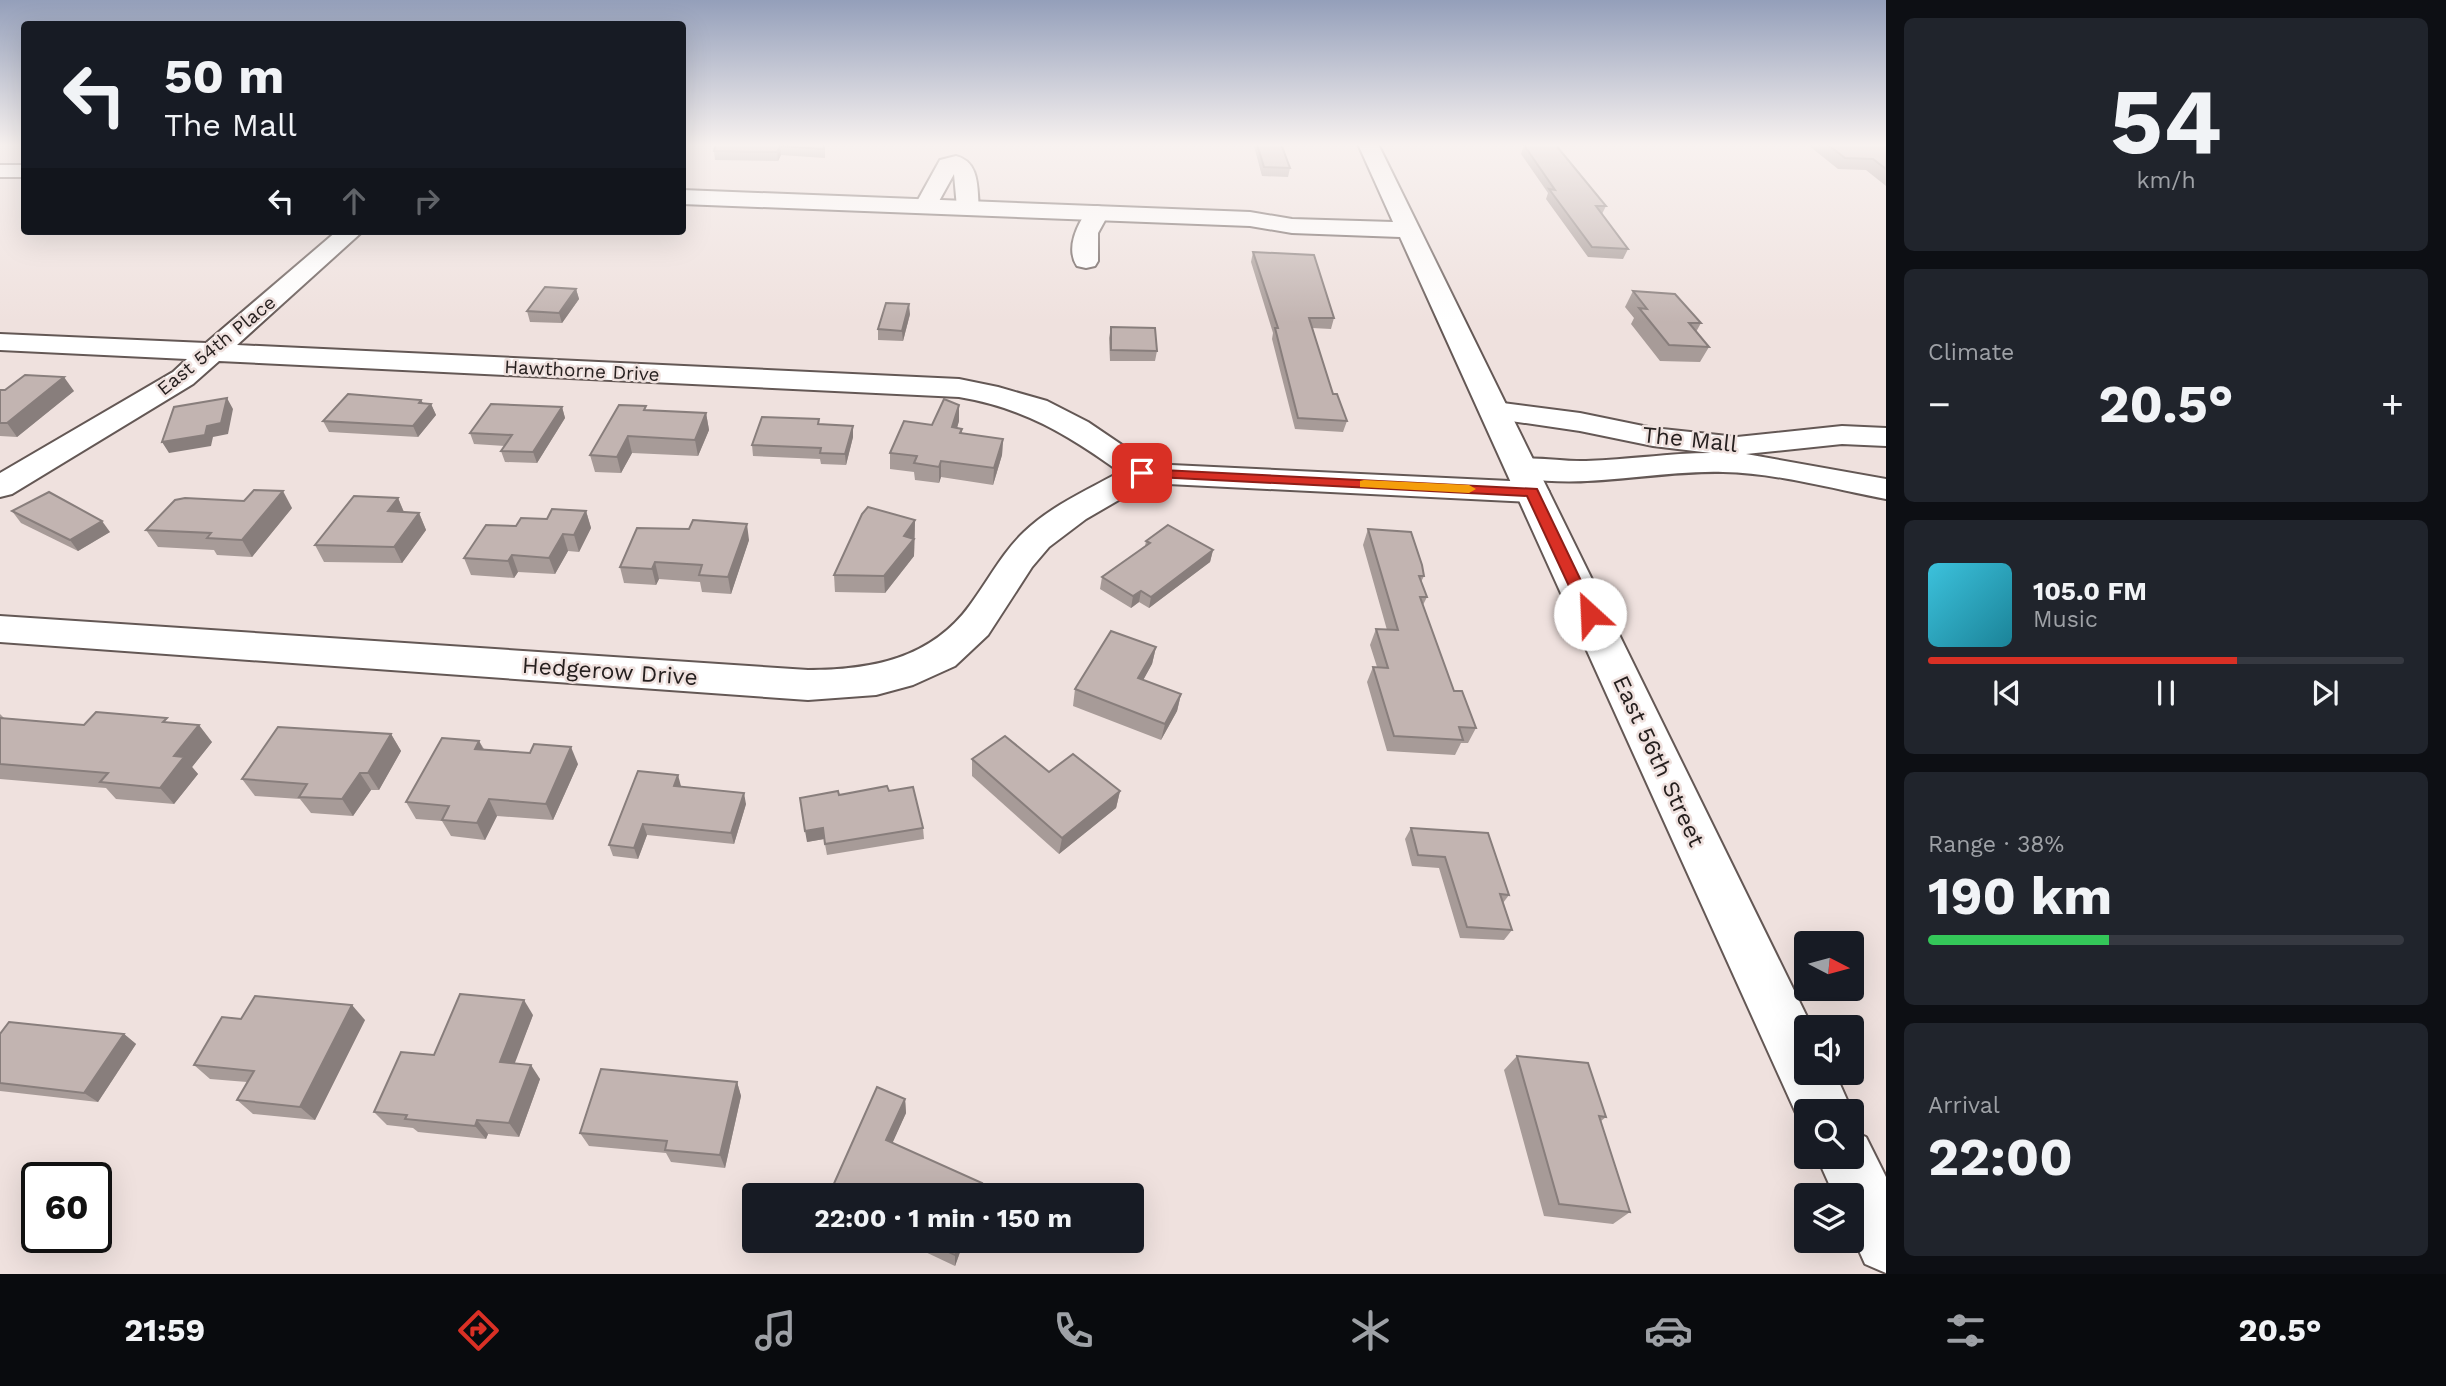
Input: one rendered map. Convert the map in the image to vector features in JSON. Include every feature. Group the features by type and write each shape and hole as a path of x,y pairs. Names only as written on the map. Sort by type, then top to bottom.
{"street":[{"path":"839,203 1250,219 1292,226 1407,225"},
{"path":"925,207 927,203"},
{"path":"968,203 968,208"},
{"name":"East 56th Street","path":"1397,203 1818,1099"},
{"path":"1086,261 1086,233 1097,214"},
{"name":"East 54th Place","path":"0,487 183,377 346,235"},
{"name":"Hawthorne Drive","path":"0,341 981,391 1021,401 1066,421 1142,473"},
{"name":"The Mall","path":"1495,411 1580,422 1661,450 1730,454 1886,489"},
{"name":"The Mall","path":"1730,454 1764,445 1842,435 1886,437"},
{"name":"The Mall","path":"1142,473 1527,480 1586,471 1661,450"},
{"name":"Hedgerow Drive","path":"0,629 794,684 854,684 898,674 949,650 975,625 1027,549 1041,536 1064,518 1142,473"},
{"path":"1852,1169 1886,1243"}],"building":[{"path":"1560,203 1604,203 1606,206 1596,206 1628,249 1592,247"},
{"path":"1253,252 1314,255 1334,318 1309,318 1333,394 1337,394 1347,421 1298,418 1275,328 1278,328"},
{"path":"545,287 576,289 559,313 527,311"},
{"path":"1633,291 1675,294 1701,323 1689,323 1709,347 1669,345 1639,308 1647,309"},
{"path":"886,303 909,304 902,331 878,329"},
{"path":"1111,327 1155,328 1157,351 1111,350"},
{"path":"25,375 64,377 7,423 0,423 0,390 5,390"},
{"path":"348,394 421,400 419,403 431,404 413,426 323,421"},
{"path":"227,398 221,423 207,426 205,435 162,442 174,407"},
{"path":"944,399 959,405 952,427 962,429 960,433 1003,439 994,468 941,461 939,467 914,463 917,456 890,453 904,421 932,425"},
{"path":"491,404 562,407 533,452 501,451 512,435 470,433"},
{"path":"619,405 646,406 644,410 706,413 695,440 628,436 617,457 590,455"},
{"path":"762,417 819,419 818,424 853,426 845,454 820,453 821,448 752,445"},
{"path":"254,490 283,491 242,540 207,538 211,533 146,530 175,500 185,498 244,501"},
{"path":"49,492 102,521 70,540 12,511"},
{"path":"354,496 398,498 388,511 419,513 394,547 315,545"},
{"path":"868,507 915,520 904,536 914,539 884,576 834,575 862,514"},
{"path":"552,509 586,511 574,535 563,534 549,558 512,555 508,561 464,558 486,525 516,526 521,518 547,519"},
{"path":"693,520 747,524 728,577 699,575 702,565 655,562 652,569 620,567 637,528 689,529"},
{"path":"1168,525 1213,550 1151,597 1141,591 1133,596 1102,577 1150,543 1146,541"},
{"path":"1368,529 1411,532 1422,565 1424,576 1419,576 1427,597 1420,597 1454,691 1462,691 1476,728 1459,727 1463,740 1394,736 1373,667 1388,668 1376,629 1398,630"},
{"path":"1111,631 1156,647 1138,678 1181,694 1165,724 1075,689"},
{"path":"96,712 167,718 163,722 199,725 174,756 184,757 160,788 100,782 108,773 0,764 0,718 84,725"},
{"path":"278,727 391,734 368,773 360,773 342,799 299,797 307,784 242,779"},
{"path":"1005,736 1049,772 1073,754 1120,791 1062,838 972,759"},
{"path":"442,738 479,741 475,749 530,753 534,744 571,747 546,804 489,799 477,823 442,820 449,806 406,802"},
{"path":"638,771 678,775 674,786 744,793 731,833 643,824 634,848 609,845"},
{"path":"887,786 889,791 913,787 923,828 825,844 823,828 805,831 800,798 838,791 839,795"},
{"path":"1411,828 1488,833 1509,895 1500,894 1512,930 1467,927 1445,857 1418,855"},
{"path":"460,994 524,1000 500,1062 531,1065 509,1123 477,1120 475,1126 405,1119 407,1115 374,1112 401,1052 434,1055"},
{"path":"255,996 352,1005 300,1107 237,1100 254,1071 194,1065 222,1017 241,1019"},
{"path":"9,1022 124,1034 84,1093 0,1083 0,1034"},
{"path":"1517,1056 1588,1063 1606,1117 1599,1116 1630,1212 1559,1204"},
{"path":"601,1069 737,1082 720,1155 665,1150 667,1141 580,1133"},
{"path":"877,1087 905,1099 886,1140 982,1183 834,1183"}],"slow traffic":[{"path":"1364,484 1469,489"}],"route":[{"path":"1142,473 1532,492 1590,614"}]}
